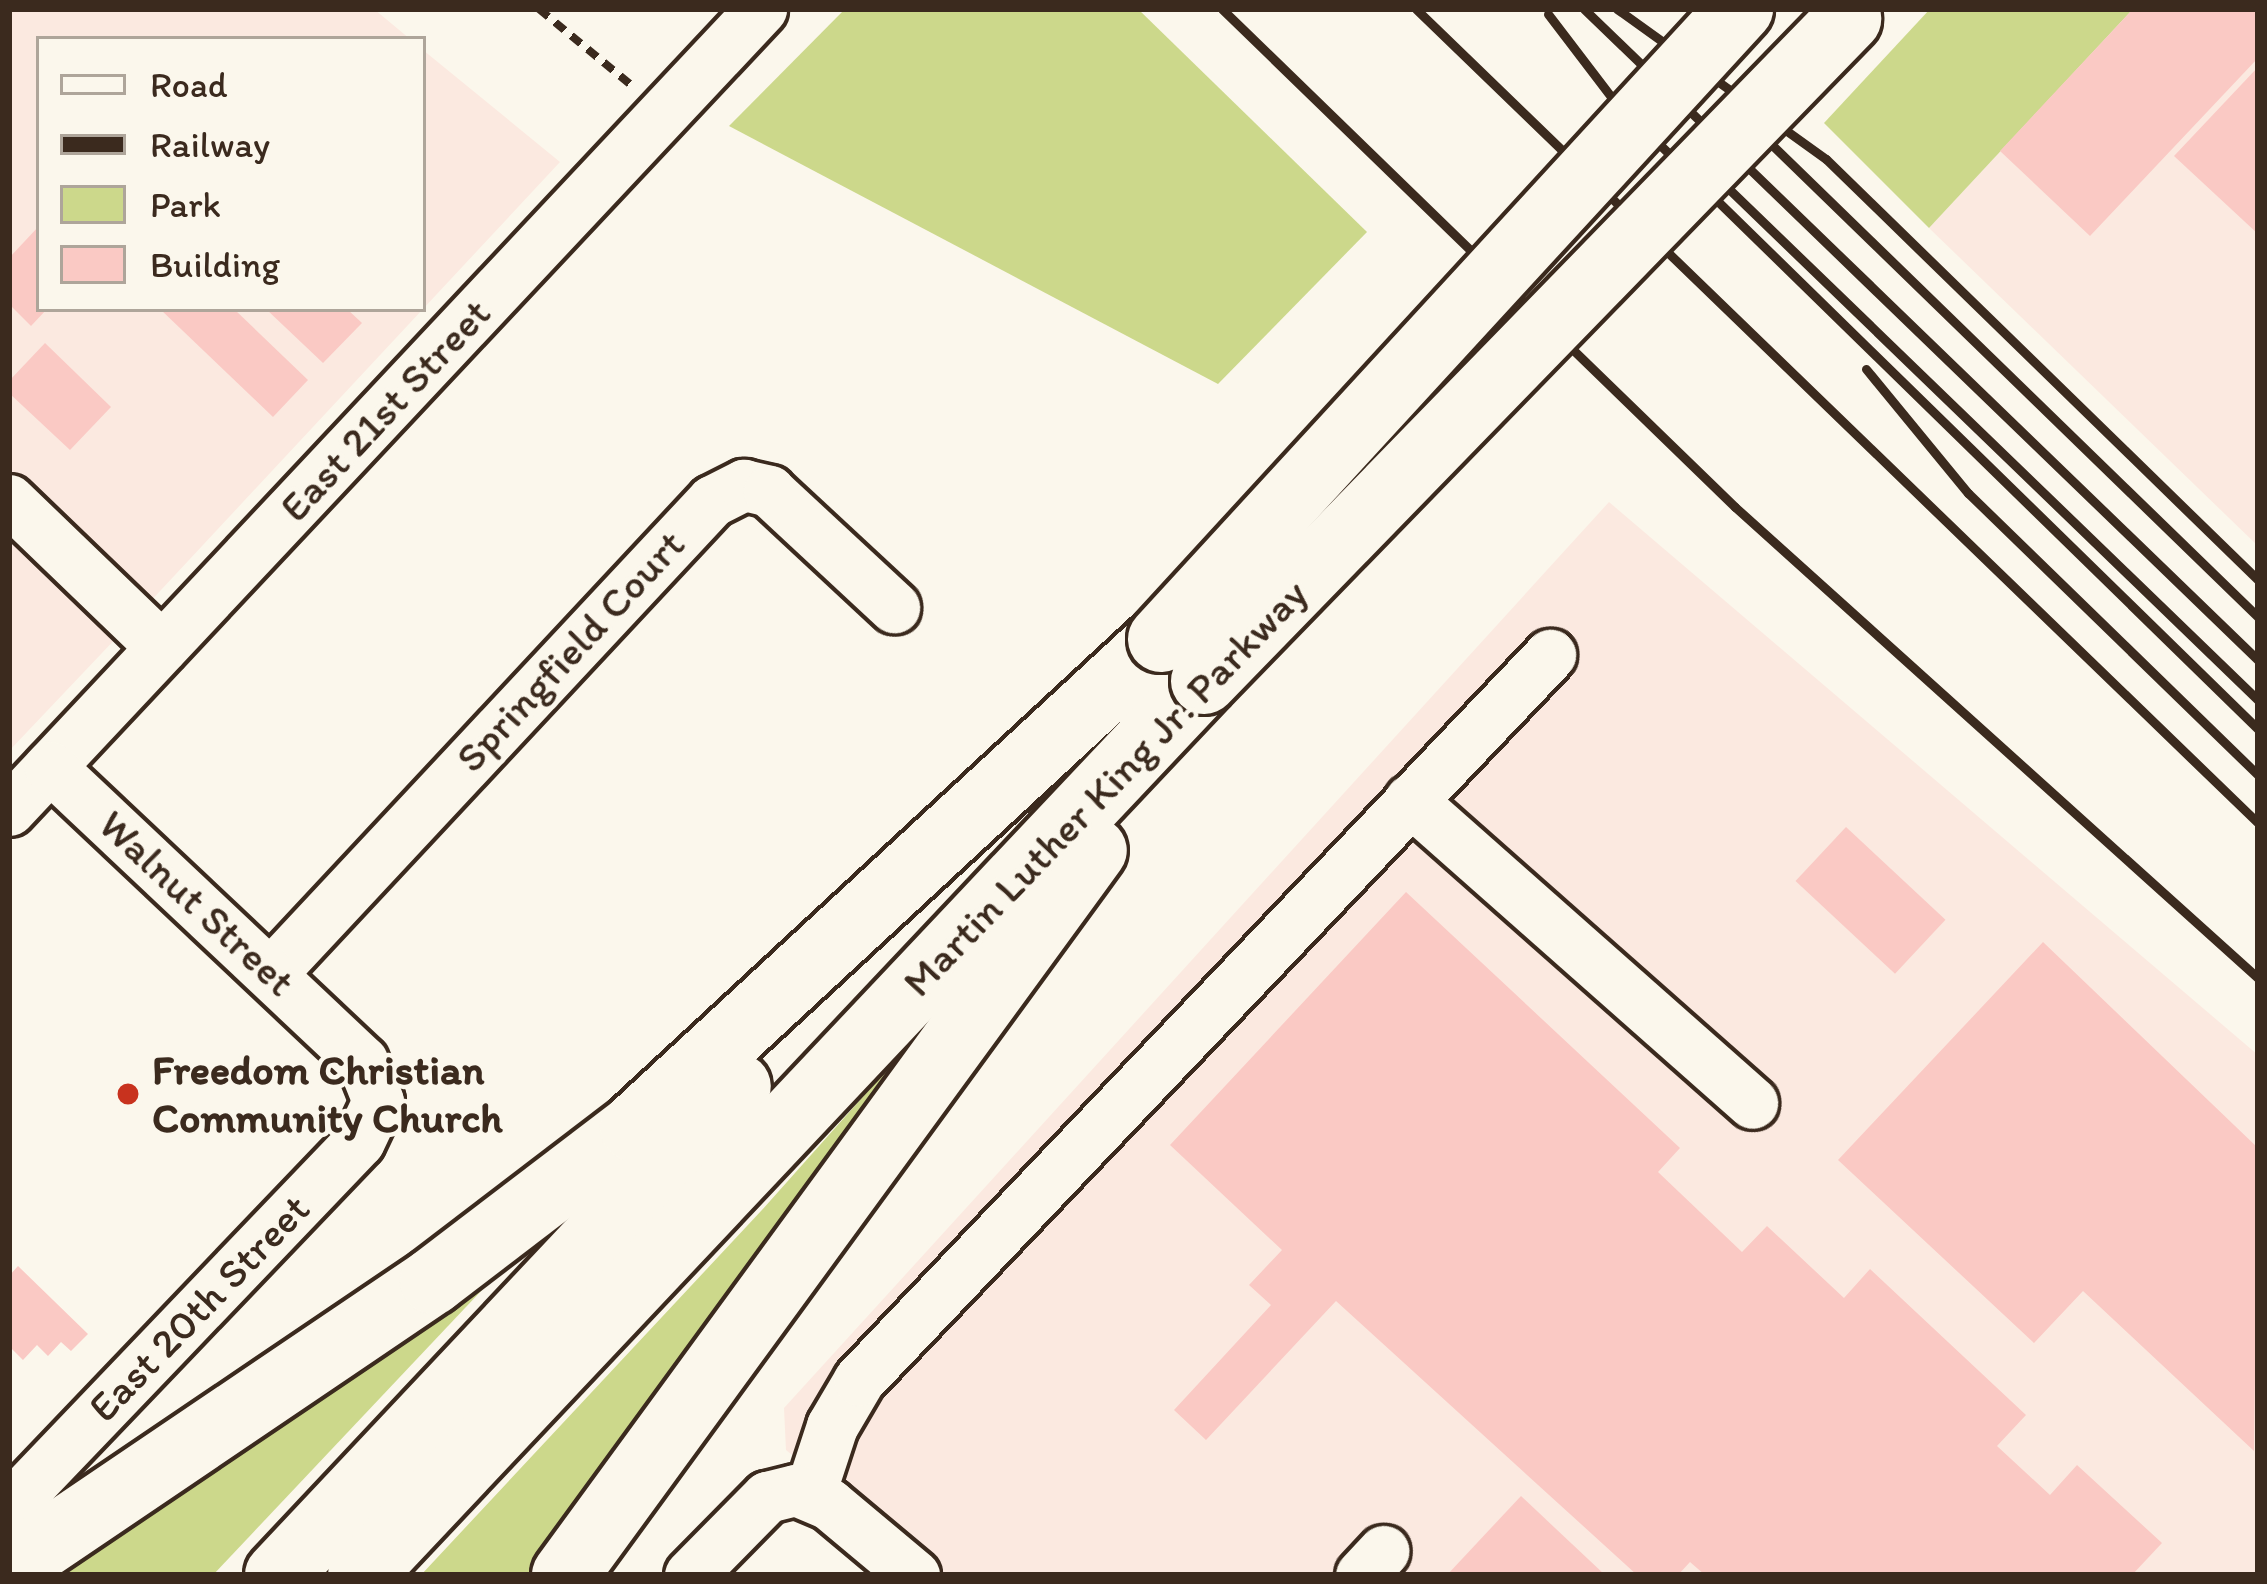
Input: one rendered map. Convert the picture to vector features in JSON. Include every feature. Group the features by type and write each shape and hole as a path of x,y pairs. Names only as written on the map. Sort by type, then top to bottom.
{"highway":[{"name":"Martin Luther King Jr. Parkway","path":"361,1575 1182,660 1740,9"},
{"name":"Martin Luther King Jr. Parkway","path":"278,1575 1182,660 1855,12"},
{"path":"9,1568 433,1281 633,1128 1182,660"},
{"path":"565,1575 1094,850 1182,660"}],"street":[{"name":"East 21st Street","path":"9,810 761,9"},
{"name":"Springfield Court","path":"272,971 712,501 744,485 769,491 894,607"},
{"path":"17,524 162,647"},
{"path":"810,1493 832,1426 859,1380 1550,655"},
{"name":"Walnut Street","path":"50,767 272,971 362,1061 378,1101"},
{"path":"1410,800 1752,1103"},
{"name":"East 20th Street","path":"9,1507 359,1141 378,1101"},
{"path":"690,1575 767,1497 810,1493 914,1575"}],"path":[{"path":"539,9 663,113"}],"shaded area":[{"path":"9,9 374,9 406,36 36,36 36,312 420,312 9,751"},
{"path":"2133,9 2258,9 2258,546 1929,228"},
{"path":"426,52 560,162 426,306"},
{"path":"1609,502 2258,1055 2258,1575 941,1575 786,1450 784,1408"}],"green space":[{"path":"845,9 1138,9 1367,232 1218,384 729,126"},
{"path":"1930,9 2133,9 1929,228 1824,123"},
{"path":"934,1017 542,1575 421,1575 761,1211"},
{"path":"516,1254 213,1575 27,1575"}],"building":[{"path":"2133,9 2258,9 2258,58 2090,236 2000,151"},
{"path":"2258,67 2258,234 2174,156"},
{"path":"36,229 36,312 44,312 31,326 9,304 9,258"},
{"path":"163,312 237,312 308,380 273,417"},
{"path":"269,312 350,312 362,323 323,363"},
{"path":"45,343 111,407 70,450 9,393 9,381"},
{"path":"1846,827 1945,920 1895,974 1796,881"},
{"path":"1406,892 1680,1148 1658,1172 1742,1252 1767,1226 1844,1298 1870,1269 2026,1415 1997,1446 2050,1495 2077,1465 2162,1543 2132,1575 1705,1575 1690,1562 1678,1575 1637,1575 1336,1301 1206,1440 1174,1410 1271,1305 1249,1285 1282,1250 1170,1145"},
{"path":"2043,942 2258,1148 2254,1451 2083,1291 2034,1343 1838,1160"},
{"path":"18,1266 88,1334 71,1351 61,1342 48,1356 37,1345 23,1360 9,1346 9,1276"},
{"path":"1521,1496 1605,1575 1447,1575"}],"railway":[{"path":"1222,9 1735,507 2258,978"},
{"path":"1416,9 2258,823"},
{"path":"1584,9 2258,660"},
{"path":"1617,9 1826,159 2258,580"},
{"path":"1548,14 1612,98 2258,729"},
{"path":"1733,107 2258,617"},
{"path":"1701,162 2258,700"},
{"path":"1866,369 1968,493 2258,775"}],"place":[{"name":"Freedom Christian Community Church","path":"128,1094"}]}
